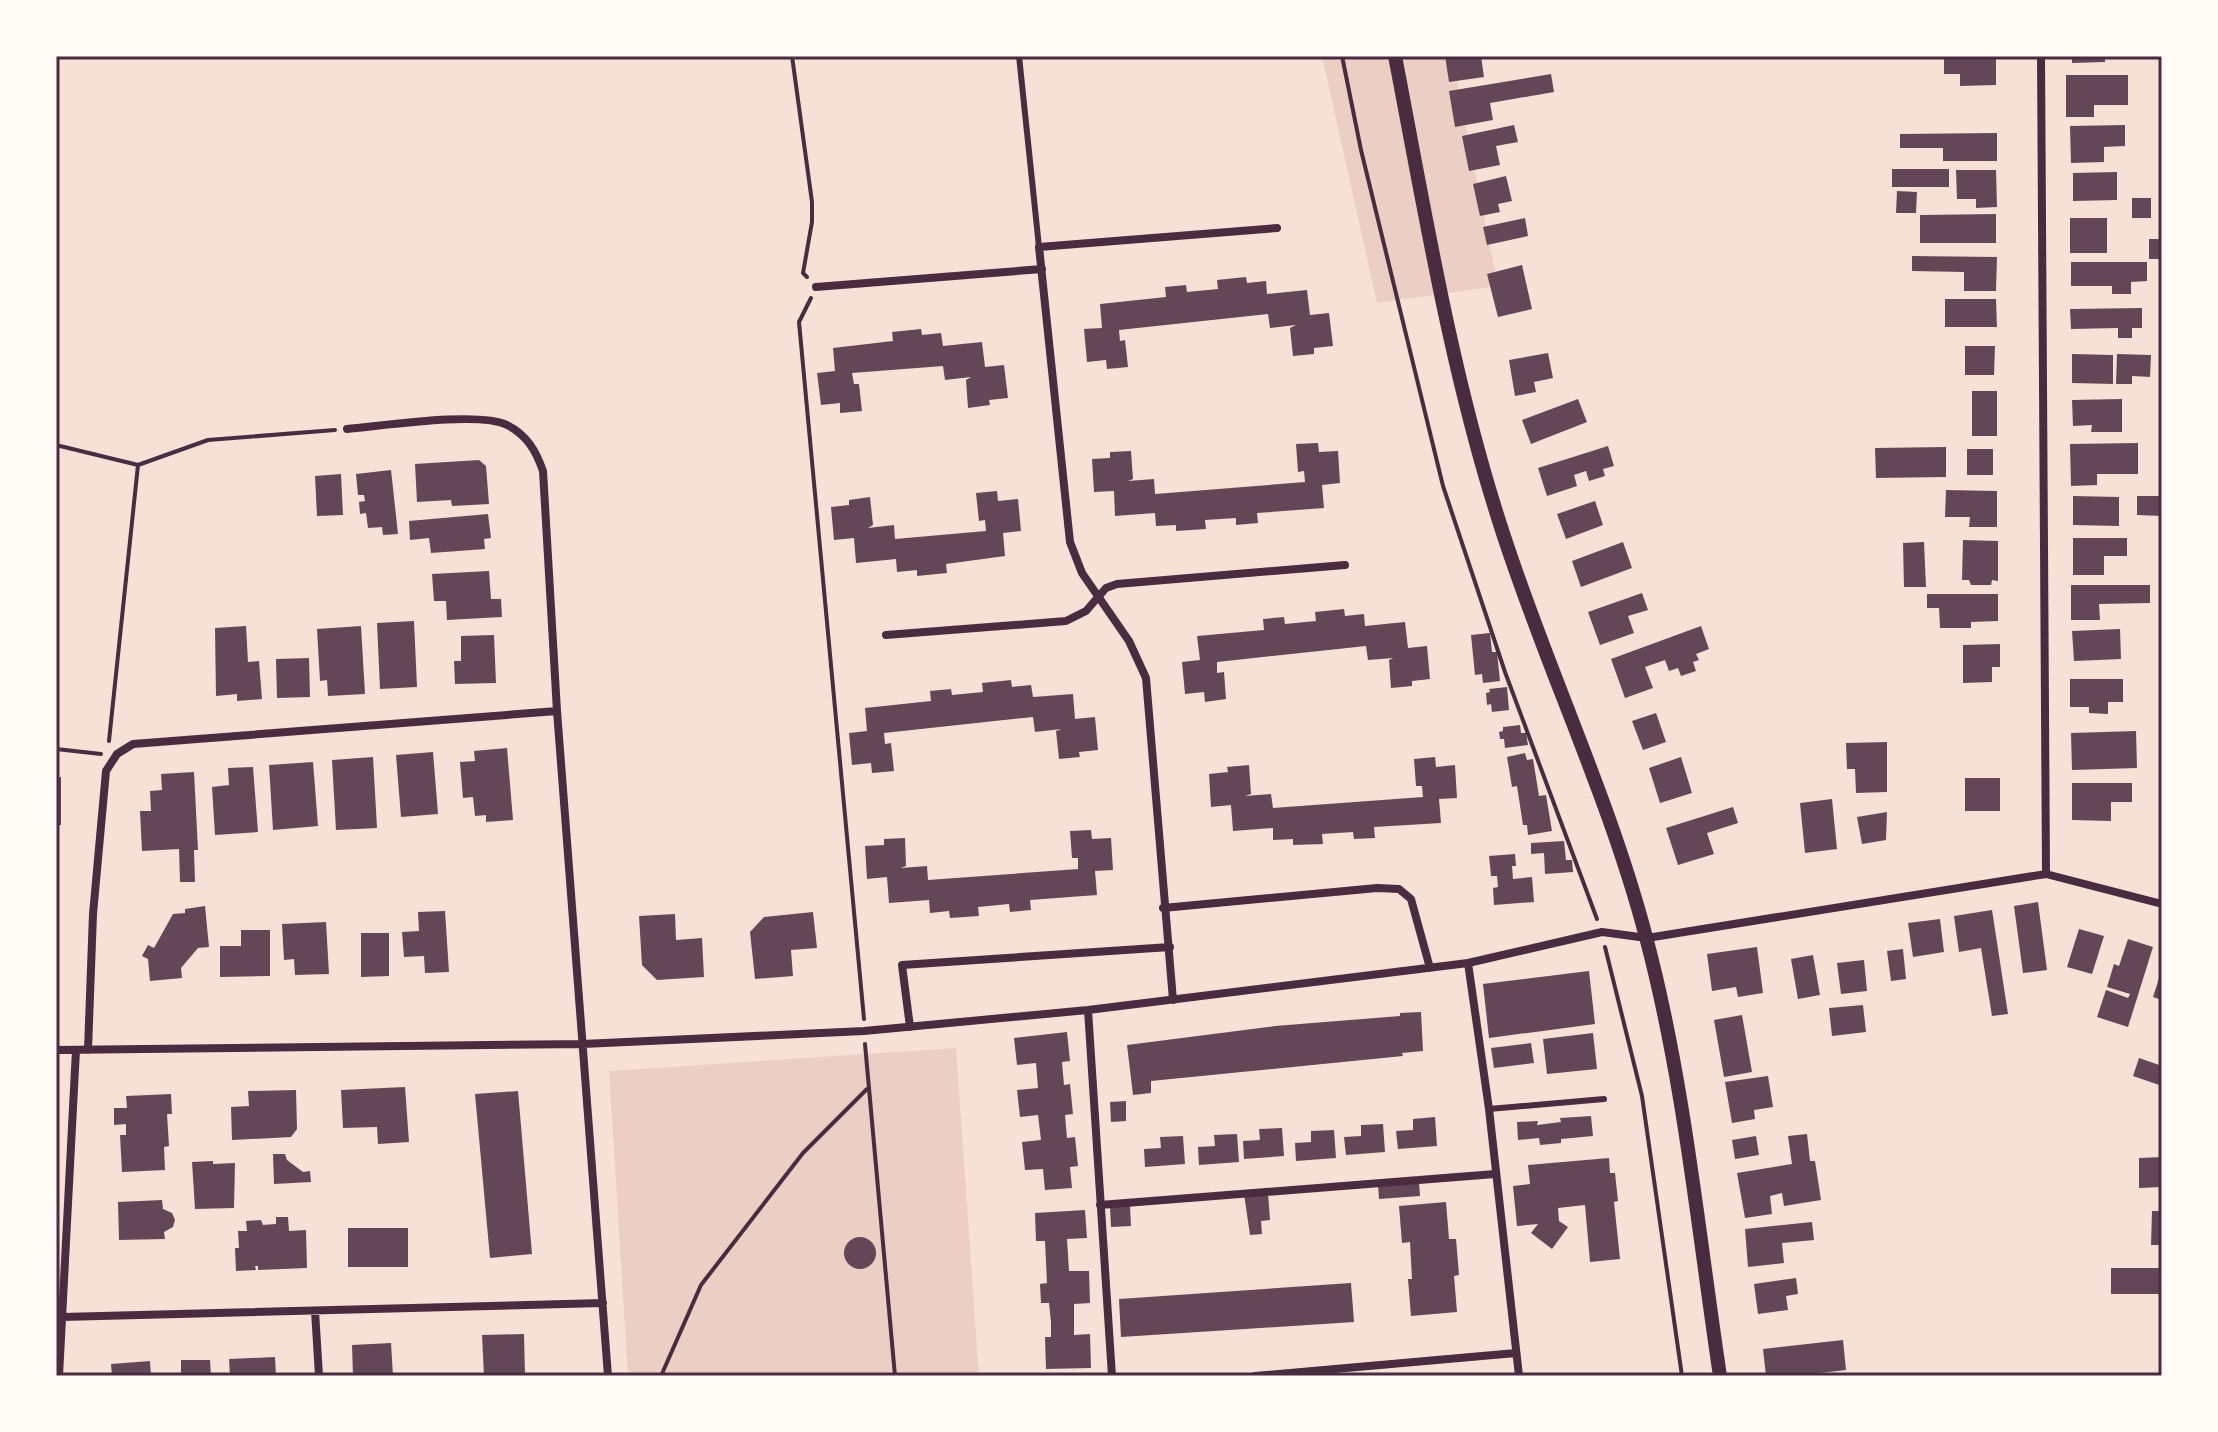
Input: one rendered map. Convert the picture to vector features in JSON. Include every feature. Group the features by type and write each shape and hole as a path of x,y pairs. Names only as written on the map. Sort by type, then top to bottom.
{"street":[{"path":"1395,56 1430,241 1467,404 1500,524 1635,896 1647,938 1682,1120 1720,1376"},
{"path":"2041,56 2046,874"},
{"path":"1173,1000 1146,678 1129,641 1082,573 1070,542 1039,247 1277,228"},
{"path":"816,287 1042,269"},
{"path":"347,429 470,419 504,423 531,443 543,471 557,711 608,1376"},
{"path":"886,635 1066,621 1086,611 1106,588 1117,584 1345,565"},
{"path":"88,1050 93,914 106,771 117,754 133,744 557,711"},
{"path":"56,1050 583,1044 910,1027 1088,1010 1468,963 1602,932 1647,938 2046,874 2162,904"},
{"path":"1163,908 1377,888 1399,889 1411,899 1430,968"},
{"path":"910,1027 902,965 1170,947"},
{"path":"1468,963 1489,1109 1519,1376"},
{"path":"1088,1010 1112,1376"},
{"path":"59,1376 76,1050"},
{"path":"1100,1205 1495,1174"},
{"path":"62,1317 603,1303"},
{"path":"315,1311 319,1376"},
{"path":"1255,1376 1516,1353"}],"lane":[{"path":"1019,56 1039,247"},
{"path":"1489,1109 1604,1099"}],"path":[{"path":"792,56 812,202 812,222 803,273 816,287 799,322 895,1376"},
{"path":"1342,56 1361,150 1443,486 1505,672 1602,932 1642,1096 1682,1376"},
{"path":"56,445 138,465 208,440 347,429"},
{"path":"56,749 108,755 138,465"},
{"path":"661,1376 701,1285 803,1153 867,1089"}],"shaded area":[{"path":"1322,56 1452,56 1498,286 1377,303"},
{"path":"956,1048 979,1376 628,1376 609,1071"}],"building":[{"path":"1445,56 1481,56 1484,77 1449,82"},
{"path":"1944,56 1996,56 1996,85 1960,86 1960,74 1944,74"},
{"path":"2072,56 2105,56 2105,62 2072,63"},
{"path":"1551,74 1554,92 1490,103 1493,120 1455,127 1449,91"},
{"path":"2066,75 2128,75 2128,105 2094,105 2094,117 2066,117"},
{"path":"1514,125 1518,142 1496,146 1500,165 1469,171 1462,136"},
{"path":"2125,125 2125,146 2104,147 2104,162 2071,163 2070,126"},
{"path":"1997,133 1997,161 1943,161 1943,148 1900,148 1900,134"},
{"path":"1892,169 1949,169 1949,187 1892,187"},
{"path":"1956,170 1996,170 1997,207 1976,208 1976,199 1957,199"},
{"path":"2117,172 2117,200 2073,201 2073,173"},
{"path":"1506,176 1512,201 1498,204 1500,212 1480,216 1473,184"},
{"path":"1897,191 1917,192 1916,213 1896,213"},
{"path":"2132,198 2151,198 2151,218 2132,218"},
{"path":"1996,214 1996,243 1920,243 1920,215"},
{"path":"1525,218 1528,236 1487,245 1483,227"},
{"path":"2070,218 2107,218 2107,253 2070,253"},
{"path":"2149,239 2162,239 2162,259 2149,259"},
{"path":"1912,256 1997,257 1996,291 1964,291 1964,272 1912,271"},
{"path":"2071,262 2147,262 2147,281 2131,282 2131,294 2112,294 2112,286 2071,286"},
{"path":"1522,265 1532,309 1498,317 1487,274"},
{"path":"1246,277 1247,283 1266,281 1267,294 1307,290 1310,315 1329,313 1333,346 1314,348 1314,354 1293,356 1290,328 1296,325 1270,328 1268,314 1119,330 1120,341 1125,340 1128,367 1107,369 1106,360 1087,362 1084,329 1102,328 1100,304 1166,297 1165,287 1186,285 1187,292 1218,289 1217,280"},
{"path":"1945,299 1996,299 1997,327 1945,327"},
{"path":"2142,308 2142,328 2132,328 2132,338 2118,338 2118,328 2071,329 2070,309"},
{"path":"921,329 922,335 941,333 943,346 982,342 985,367 1004,365 1008,398 989,400 990,405 968,408 966,380 971,377 945,380 943,366 852,373 854,384 859,384 862,411 840,413 840,403 821,405 817,373 835,371 833,348 893,341 892,332"},
{"path":"1965,346 1995,346 1994,375 1965,375"},
{"path":"1548,353 1553,378 1534,382 1536,392 1515,396 1509,360"},
{"path":"2072,354 2113,355 2113,384 2072,383"},
{"path":"2117,354 2151,355 2150,377 2132,376 2132,384 2116,384"},
{"path":"1972,391 1997,391 1997,436 1972,436"},
{"path":"1578,399 1587,422 1531,444 1522,420"},
{"path":"2122,399 2122,432 2091,432 2092,425 2073,426 2072,400"},
{"path":"1318,443 1319,452 1338,451 1340,483 1322,485 1324,508 1257,513 1258,523 1236,525 1236,518 1205,520 1206,529 1176,531 1176,525 1156,526 1155,513 1115,516 1114,491 1094,492 1092,459 1110,458 1110,452 1131,451 1133,479 1128,481 1154,479 1155,494 1305,482 1304,471 1298,472 1296,444"},
{"path":"2138,443 2138,474 2097,474 2097,485 2071,486 2070,444"},
{"path":"1608,446 1614,466 1603,469 1605,476 1589,481 1586,471 1574,475 1577,486 1547,496 1538,468"},
{"path":"1946,447 1946,477 1876,478 1875,448"},
{"path":"1967,449 1993,449 1993,475 1967,475"},
{"path":"479,460 486,466 489,504 452,506 451,500 417,502 415,464"},
{"path":"391,470 398,534 383,535 382,527 368,528 366,513 360,514 359,502 365,501 364,495 358,495 356,474"},
{"path":"341,474 343,515 317,516 315,476"},
{"path":"1946,490 1997,491 1997,527 1969,527 1970,517 1945,517"},
{"path":"997,491 998,501 1018,499 1021,531 1003,533 1005,556 946,564 947,573 917,576 917,570 897,572 896,559 856,563 854,538 834,540 831,507 849,505 849,500 870,497 873,525 868,528 894,525 895,539 986,531 985,520 979,521 976,493"},
{"path":"2073,496 2119,497 2119,526 2073,525"},
{"path":"2137,496 2162,496 2162,516 2137,515"},
{"path":"1595,501 1603,525 1566,539 1557,514"},
{"path":"488,514 491,538 484,539 485,549 431,553 429,538 410,540 409,521"},
{"path":"2073,538 2127,538 2127,556 2104,556 2104,575 2073,575"},
{"path":"1963,540 1998,541 1998,581 1992,580 1991,585 1971,585 1969,580 1962,580"},
{"path":"1623,542 1632,568 1581,587 1572,561"},
{"path":"1924,542 1926,587 1904,587 1903,543"},
{"path":"489,571 491,599 501,599 502,617 447,620 446,601 434,601 432,574"},
{"path":"2071,585 2150,585 2150,603 2099,604 2100,620 2071,620"},
{"path":"1642,593 1648,610 1628,616 1634,633 1600,645 1588,612"},
{"path":"1927,594 1998,594 1998,621 1971,622 1971,628 1940,628 1939,608 1927,608"},
{"path":"1344,609 1345,616 1364,614 1365,626 1405,622 1408,648 1427,646 1430,679 1412,681 1412,686 1391,688 1389,660 1393,658 1368,660 1366,646 1217,662 1217,673 1224,672 1226,699 1205,702 1204,692 1185,694 1182,662 1200,660 1197,636 1264,630 1263,619 1284,617 1285,624 1316,621 1315,612"},
{"path":"414,621 417,687 380,689 377,623"},
{"path":"246,626 248,662 259,661 262,699 237,701 237,694 216,696 215,628"},
{"path":"361,626 365,694 328,696 327,680 320,681 317,629"},
{"path":"1701,626 1709,649 1696,654 1699,660 1693,662 1696,671 1681,676 1678,668 1669,671 1665,660 1645,667 1653,688 1625,698 1611,659"},
{"path":"2120,629 2121,659 2074,661 2072,631"},
{"path":"1490,633 1492,652 1497,652 1500,681 1483,683 1482,674 1475,675 1471,635"},
{"path":"494,635 496,683 455,684 454,661 461,661 461,636"},
{"path":"2000,644 2000,667 1992,667 1992,682 1963,683 1963,645"},
{"path":"309,658 310,697 277,698 276,659"},
{"path":"2070,679 2123,679 2123,702 2108,702 2108,714 2089,713 2089,707 2070,707"},
{"path":"1011,680 1012,687 1031,685 1033,697 1073,694 1075,719 1095,717 1098,750 1079,752 1080,757 1059,759 1056,731 1061,729 1035,732 1033,717 884,733 885,744 891,743 894,771 872,773 871,763 852,765 849,733 867,731 865,708 931,701 930,691 951,689 952,695 983,692 982,683"},
{"path":"1507,687 1509,710 1492,712 1491,704 1487,705 1486,693 1490,692 1489,689"},
{"path":"1656,713 1666,742 1643,750 1632,721"},
{"path":"1520,725 1521,733 1526,733 1528,745 1505,748 1499,732 1503,731 1503,727"},
{"path":"2136,731 2137,768 2072,770 2071,733"},
{"path":"1887,742 1887,792 1856,793 1855,769 1847,769 1846,743"},
{"path":"507,748 513,820 486,822 486,815 475,816 473,797 463,798 460,762 475,761 474,751"},
{"path":"433,752 438,814 401,817 396,755"},
{"path":"1525,753 1527,760 1533,759 1539,796 1546,795 1552,831 1528,835 1527,825 1523,825 1517,786 1512,787 1507,757"},
{"path":"373,757 377,828 336,830 332,760"},
{"path":"1435,757 1436,767 1455,765 1457,798 1439,799 1441,823 1374,827 1375,838 1354,839 1353,832 1322,834 1323,844 1293,845 1293,839 1273,840 1273,828 1233,831 1231,805 1211,807 1209,774 1228,772 1227,767 1249,765 1251,794 1245,796 1271,794 1273,808 1423,797 1422,786 1416,786 1414,759"},
{"path":"1681,757 1692,793 1660,803 1649,768"},
{"path":"313,762 318,826 273,830 269,765"},
{"path":"253,767 258,832 215,835 212,787 229,785 228,768"},
{"path":"194,772 198,850 194,850 195,882 180,882 179,849 142,851 140,811 151,811 150,791 162,790 161,774"},
{"path":"56,777 61,777 61,825 56,825"},
{"path":"1965,778 2000,778 2000,811 1965,811"},
{"path":"2072,783 2132,783 2132,802 2111,802 2111,821 2072,820"},
{"path":"1832,799 1837,849 1805,853 1800,803"},
{"path":"1733,807 1738,823 1707,833 1714,854 1678,865 1666,828"},
{"path":"1887,812 1886,840 1862,844 1857,817"},
{"path":"1091,830 1092,839 1111,838 1113,870 1095,871 1097,895 1030,900 1031,910 1010,912 1009,904 978,907 979,916 950,918 949,911 930,913 929,900 889,903 887,877 867,879 865,846 884,845 884,839 905,838 906,866 901,868 927,866 928,880 1078,869 1078,858 1072,858 1070,831"},
{"path":"1564,841 1566,860 1572,860 1573,872 1545,874 1544,853 1531,854 1531,843"},
{"path":"1515,854 1513,879 1532,877 1534,902 1494,905 1493,888 1498,887 1497,876 1491,876 1489,856"},
{"path":"2038,902 2047,970 2023,973 2014,906"},
{"path":"205,906 209,947 198,948 181,968 182,978 150,981 148,959 142,956 148,945 154,948 173,914"},
{"path":"1992,910 2008,1014 1992,1016 1981,948 1959,952 1954,916"},
{"path":"445,911 449,972 425,973 424,956 404,957 402,932 419,931 418,912"},
{"path":"813,912 817,948 791,950 793,976 755,979 750,932 764,917"},
{"path":"675,914 676,940 702,938 704,977 657,980 642,965 639,916"},
{"path":"1940,919 1944,952 1913,957 1908,923"},
{"path":"326,922 329,974 295,975 294,959 284,960 282,924"},
{"path":"2079,929 2104,936 2092,974 2067,967"},
{"path":"241,930 270,930 270,976 220,977 220,946 241,946"},
{"path":"361,933 389,933 389,976 361,977"},
{"path":"2128,939 2153,947 2128,1027 2097,1017 2106,990 2128,998 2130,994 2107,987 2114,964 2119,966"},
{"path":"1757,947 1763,993 1738,997 1736,987 1712,991 1707,954"},
{"path":"1903,949 1906,979 1891,981 1887,951"},
{"path":"1813,955 1820,995 1798,999 1791,959"},
{"path":"1864,960 1867,991 1841,994 1837,963"},
{"path":"1589,971 1595,1024 1489,1038 1483,984"},
{"path":"2162,972 2162,1000 2153,997"},
{"path":"1863,1005 1866,1032 1832,1036 1829,1008"},
{"path":"1421,1012 1423,1051 1402,1053 1403,1056 1151,1081 1151,1093 1133,1095 1127,1045"},
{"path":"1742,1015 1752,1072 1724,1077 1714,1020"},
{"path":"1067,1032 1070,1061 1062,1062 1064,1085 1070,1084 1073,1114 1065,1115 1067,1138 1075,1137 1078,1166 1070,1167 1072,1188 1045,1190 1043,1169 1025,1170 1022,1142 1041,1140 1038,1115 1020,1117 1017,1090 1038,1088 1036,1063 1017,1065 1014,1038"},
{"path":"1593,1033 1597,1069 1547,1074 1543,1039"},
{"path":"1531,1043 1534,1063 1494,1068 1491,1048"},
{"path":"2139,1058 2162,1066 2162,1086 2133,1076"},
{"path":"1768,1076 1773,1107 1754,1110 1755,1119 1732,1123 1725,1082"},
{"path":"405,1087 409,1142 378,1144 377,1127 343,1128 341,1090"},
{"path":"296,1090 297,1129 291,1137 232,1140 231,1107 249,1106 248,1091"},
{"path":"518,1091 532,1254 490,1258 475,1094"},
{"path":"171,1094 172,1114 167,1114 169,1146 164,1147 165,1170 122,1172 120,1135 126,1135 126,1124 114,1125 114,1108 127,1108 126,1096"},
{"path":"1126,1101 1126,1121 1111,1122 1110,1102"},
{"path":"1591,1116 1593,1136 1540,1145 1539,1138 1518,1140 1517,1122 1538,1121 1537,1125 1561,1122 1560,1118"},
{"path":"1435,1117 1437,1146 1398,1149 1396,1131 1413,1130 1413,1119"},
{"path":"1383,1124 1385,1152 1346,1155 1344,1137 1361,1136 1361,1125"},
{"path":"1282,1128 1284,1156 1244,1159 1243,1141 1260,1140 1259,1129"},
{"path":"1334,1130 1336,1158 1296,1161 1295,1143 1311,1142 1311,1131"},
{"path":"1237,1134 1239,1162 1199,1165 1198,1147 1215,1146 1214,1135"},
{"path":"1807,1134 1810,1161 1815,1161 1821,1200 1784,1206 1782,1193 1770,1196 1772,1214 1745,1218 1737,1173 1792,1164 1788,1136"},
{"path":"1183,1136 1185,1164 1145,1167 1144,1149 1161,1148 1160,1137"},
{"path":"1756,1136 1759,1155 1735,1159 1732,1140"},
{"path":"273,1154 285,1154 287,1160 303,1172 310,1171 311,1182 274,1184"},
{"path":"2162,1157 2162,1187 2139,1188 2139,1158"},
{"path":"1609,1158 1610,1173 1615,1173 1618,1201 1614,1202 1620,1259 1590,1262 1585,1205 1558,1208 1559,1221 1568,1227 1552,1249 1531,1233 1538,1224 1517,1226 1513,1186 1530,1184 1528,1165"},
{"path":"213,1161 213,1164 235,1163 234,1208 195,1209 192,1162"},
{"path":"1419,1182 1420,1196 1379,1199 1378,1185"},
{"path":"1268,1193 1270,1220 1261,1221 1262,1234 1250,1235 1244,1194"},
{"path":"162,1200 163,1209 172,1213 175,1220 173,1227 164,1232 165,1239 119,1240 118,1202"},
{"path":"1446,1202 1449,1239 1456,1239 1459,1275 1454,1276 1457,1312 1411,1316 1408,1279 1412,1279 1410,1242 1402,1243 1399,1206"},
{"path":"1130,1206 1131,1226 1111,1227 1110,1207"},
{"path":"1085,1210 1087,1238 1067,1239 1069,1271 1089,1271 1090,1303 1074,1304 1074,1335 1090,1334 1091,1368 1046,1369 1045,1337 1051,1337 1051,1322 1049,1303 1041,1303 1040,1284 1047,1283 1045,1241 1036,1241 1035,1213"},
{"path":"2152,1211 2162,1211 2162,1245 2151,1245"},
{"path":"276,1217 288,1217 289,1231 306,1230 307,1268 258,1270 255,1266 256,1270 236,1271 238,1231 247,1231 246,1221 261,1220 263,1225 276,1224"},
{"path":"1812,1222 1814,1240 1782,1243 1784,1263 1748,1267 1745,1229"},
{"path":"348,1228 408,1228 408,1267 348,1267"},
{"path":"860,1237 871,1242 876,1253 871,1264 860,1269 849,1264 844,1253 849,1242"},
{"path":"2111,1268 2162,1268 2162,1294 2111,1294"},
{"path":"1796,1278 1798,1294 1786,1296 1788,1310 1758,1314 1754,1284"},
{"path":"1351,1283 1354,1322 1121,1337 1119,1299"},
{"path":"524,1334 525,1376 484,1376 482,1335"},
{"path":"1843,1340 1846,1370 1766,1376 1763,1349"},
{"path":"391,1343 393,1376 353,1376 352,1345"},
{"path":"275,1357 276,1376 230,1376 229,1359"},
{"path":"181,1360 210,1360 211,1376 181,1376"},
{"path":"150,1361 151,1376 112,1376 111,1364"}]}
